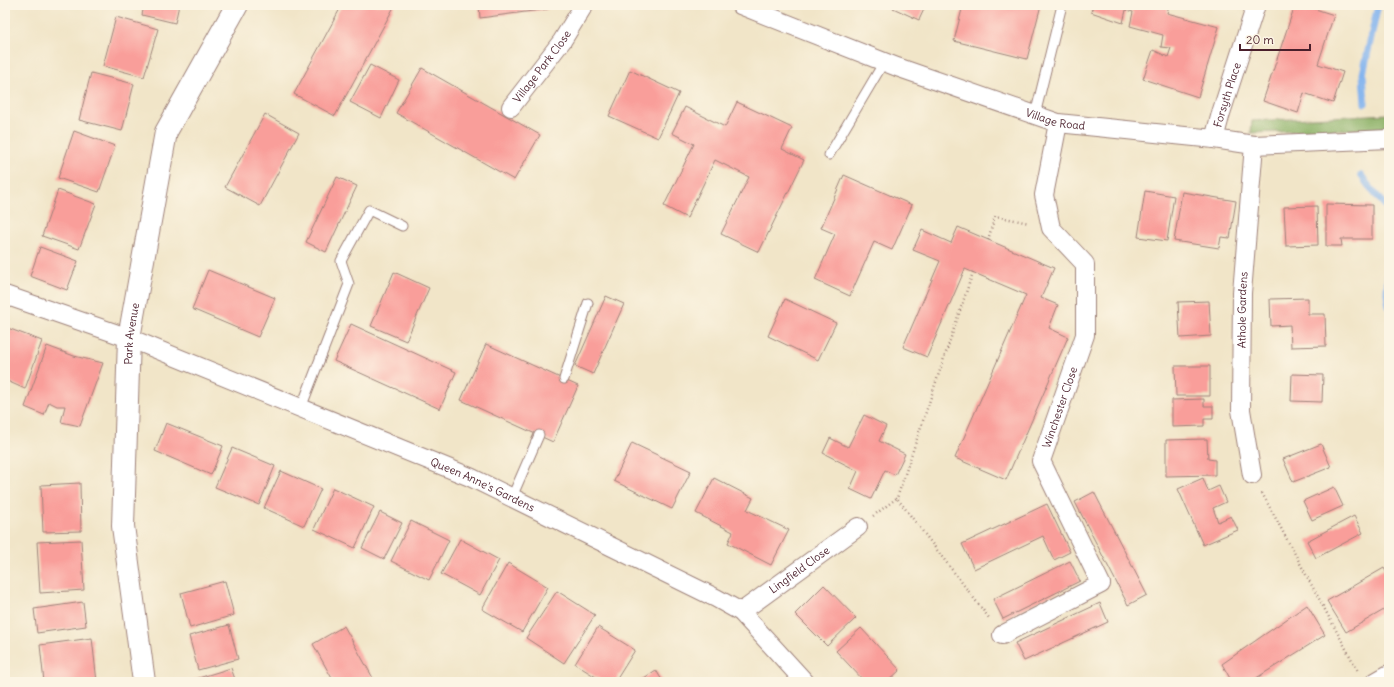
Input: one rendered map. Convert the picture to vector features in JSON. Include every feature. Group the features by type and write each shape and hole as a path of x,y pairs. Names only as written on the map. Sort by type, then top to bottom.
{"street":[{"name":"Park Avenue","path":"144,682 123,526 129,338 166,132 237,5"},
{"name":"Village Park Close","path":"511,106 562,41 584,5"},
{"name":"Village Road","path":"740,5 884,62 1058,123 1214,139 1254,145 1389,140"},
{"name":"Forsyth Place","path":"1214,139 1256,5"},
{"path":"1051,228 1044,195 1058,123"},
{"name":"Athole Gardens","path":"1252,475 1241,402 1242,293 1254,145"},
{"name":"Winchester Close","path":"1002,635 1100,584 1041,461 1085,335 1085,264 1051,228"},
{"name":"Queen Anne's Gardens","path":"5,295 129,338 470,477 512,497 716,598 741,612 805,682"},
{"name":"Lingfield Close","path":"741,612 858,527"},
{"path":"1367,679 1389,674"}],"lane":[{"path":"1035,115 1062,5"},
{"path":"829,155 884,62"},
{"path":"301,408 349,284 341,261 369,210 402,226"},
{"path":"564,379 588,303"},
{"path":"512,497 538,435"}],"path":[{"path":"988,240 995,216 1051,228"},
{"path":"858,527 897,498 974,272"},
{"path":"1252,475 1367,679"},
{"path":"897,498 1002,635"}],"green space":[{"path":"1389,114 1389,128 1251,133 1252,121"}],"building":[{"path":"144,5 179,5 175,23 142,15"},
{"path":"342,5 395,5 335,116 294,94"},
{"path":"479,5 548,5 548,9 480,18"},
{"path":"895,5 926,5 919,20 893,8"},
{"path":"963,5 1041,5 1027,59 954,41"},
{"path":"1093,5 1169,5 1167,13 1219,27 1198,97 1143,79 1153,50 1168,57 1171,48 1161,47 1163,35 1130,26 1133,12 1126,10 1123,23 1091,12"},
{"path":"1295,5 1303,5 1334,15 1318,64 1343,72 1333,103 1304,93 1298,113 1263,101"},
{"path":"116,17 158,29 144,77 103,66"},
{"path":"370,65 399,80 381,118 350,102"},
{"path":"422,68 540,135 514,180 396,113"},
{"path":"630,70 679,93 658,138 609,116"},
{"path":"91,73 134,84 122,131 79,120"},
{"path":"737,102 792,128 782,149 804,160 759,252 721,234 749,177 715,160 687,218 664,206 694,144 672,133 685,107 725,127"},
{"path":"265,114 299,133 260,206 225,187"},
{"path":"74,131 115,146 99,192 58,178"},
{"path":"844,175 912,205 892,250 874,242 850,296 815,280 835,234 821,228"},
{"path":"337,177 357,186 326,252 306,242"},
{"path":"58,190 96,204 79,249 42,236"},
{"path":"1145,191 1174,196 1167,241 1138,237"},
{"path":"1182,192 1236,201 1230,238 1221,237 1219,248 1174,241"},
{"path":"1326,204 1372,205 1372,239 1341,239 1342,246 1326,246"},
{"path":"1317,206 1318,245 1286,246 1284,207"},
{"path":"958,227 1054,268 1041,298 1058,305 1049,328 1068,337 1006,480 955,458 1026,295 965,269 927,357 903,347 940,261 913,250 922,230 951,243"},
{"path":"40,247 78,261 67,290 30,276"},
{"path":"208,270 275,298 258,337 192,309"},
{"path":"394,272 429,288 406,341 371,326"},
{"path":"606,296 624,304 593,374 575,366"},
{"path":"1308,298 1308,314 1325,314 1326,346 1291,347 1290,325 1271,326 1270,299"},
{"path":"785,299 836,323 818,360 768,336"},
{"path":"1209,301 1211,336 1180,338 1178,302"},
{"path":"351,324 456,372 440,409 334,361"},
{"path":"5,327 42,341 25,389 5,380"},
{"path":"486,344 578,386 553,442 461,400"},
{"path":"47,346 74,356 103,363 80,426 61,422 65,406 57,406 49,402 44,415 25,407"},
{"path":"1175,366 1210,366 1210,396 1176,396"},
{"path":"1292,374 1323,375 1322,402 1291,401"},
{"path":"1204,399 1204,406 1213,406 1213,419 1204,419 1204,426 1172,427 1172,400"},
{"path":"864,415 886,426 879,441 905,454 895,475 885,470 871,499 850,489 858,471 823,453 830,438 848,447"},
{"path":"166,423 223,446 211,475 155,451"},
{"path":"1207,439 1208,459 1215,460 1215,475 1166,476 1166,440"},
{"path":"632,443 691,471 672,509 614,481"},
{"path":"1321,444 1331,467 1293,482 1283,459"},
{"path":"232,448 275,466 259,505 215,487"},
{"path":"281,471 321,489 304,526 264,508"},
{"path":"714,478 753,498 747,510 789,530 771,565 728,543 733,532 696,513"},
{"path":"1203,478 1208,491 1219,486 1226,502 1213,508 1218,522 1231,516 1238,530 1203,545 1178,489"},
{"path":"80,483 81,531 43,532 41,485"},
{"path":"1334,487 1343,506 1312,520 1303,501"},
{"path":"333,488 374,507 355,548 314,529"},
{"path":"1094,492 1147,595 1128,605 1075,502"},
{"path":"1047,504 1070,552 1054,560 1043,536 974,569 962,544"},
{"path":"380,512 402,523 384,559 362,548"},
{"path":"1354,516 1363,533 1316,558 1307,541"},
{"path":"411,521 449,540 429,580 391,561"},
{"path":"460,539 499,560 480,595 441,574"},
{"path":"81,540 84,590 40,593 37,542"},
{"path":"1070,561 1080,581 1003,619 993,599"},
{"path":"508,563 548,587 522,632 482,609"},
{"path":"1384,568 1389,577 1389,607 1346,632 1327,601"},
{"path":"225,581 234,615 190,628 181,593"},
{"path":"824,585 856,618 827,646 795,614"},
{"path":"557,591 595,615 564,663 526,638"},
{"path":"83,602 86,626 37,633 34,609"},
{"path":"1100,603 1108,622 1024,661 1015,643"},
{"path":"1307,605 1325,635 1250,682 1232,682 1222,664"},
{"path":"229,625 238,659 198,670 189,636"},
{"path":"344,626 373,678 365,682 334,682 313,644"},
{"path":"598,627 635,650 615,682 604,682 575,664"},
{"path":"861,628 900,670 887,682 865,682 836,651"},
{"path":"92,638 97,682 44,682 40,645"},
{"path":"231,668 236,682 193,682 192,680"},
{"path":"656,670 663,682 638,682"}],"waterway":[{"path":"1365,103 1363,74 1378,5"},
{"path":"1361,175 1389,210"},
{"path":"1389,261 1387,293 1389,306"}]}
